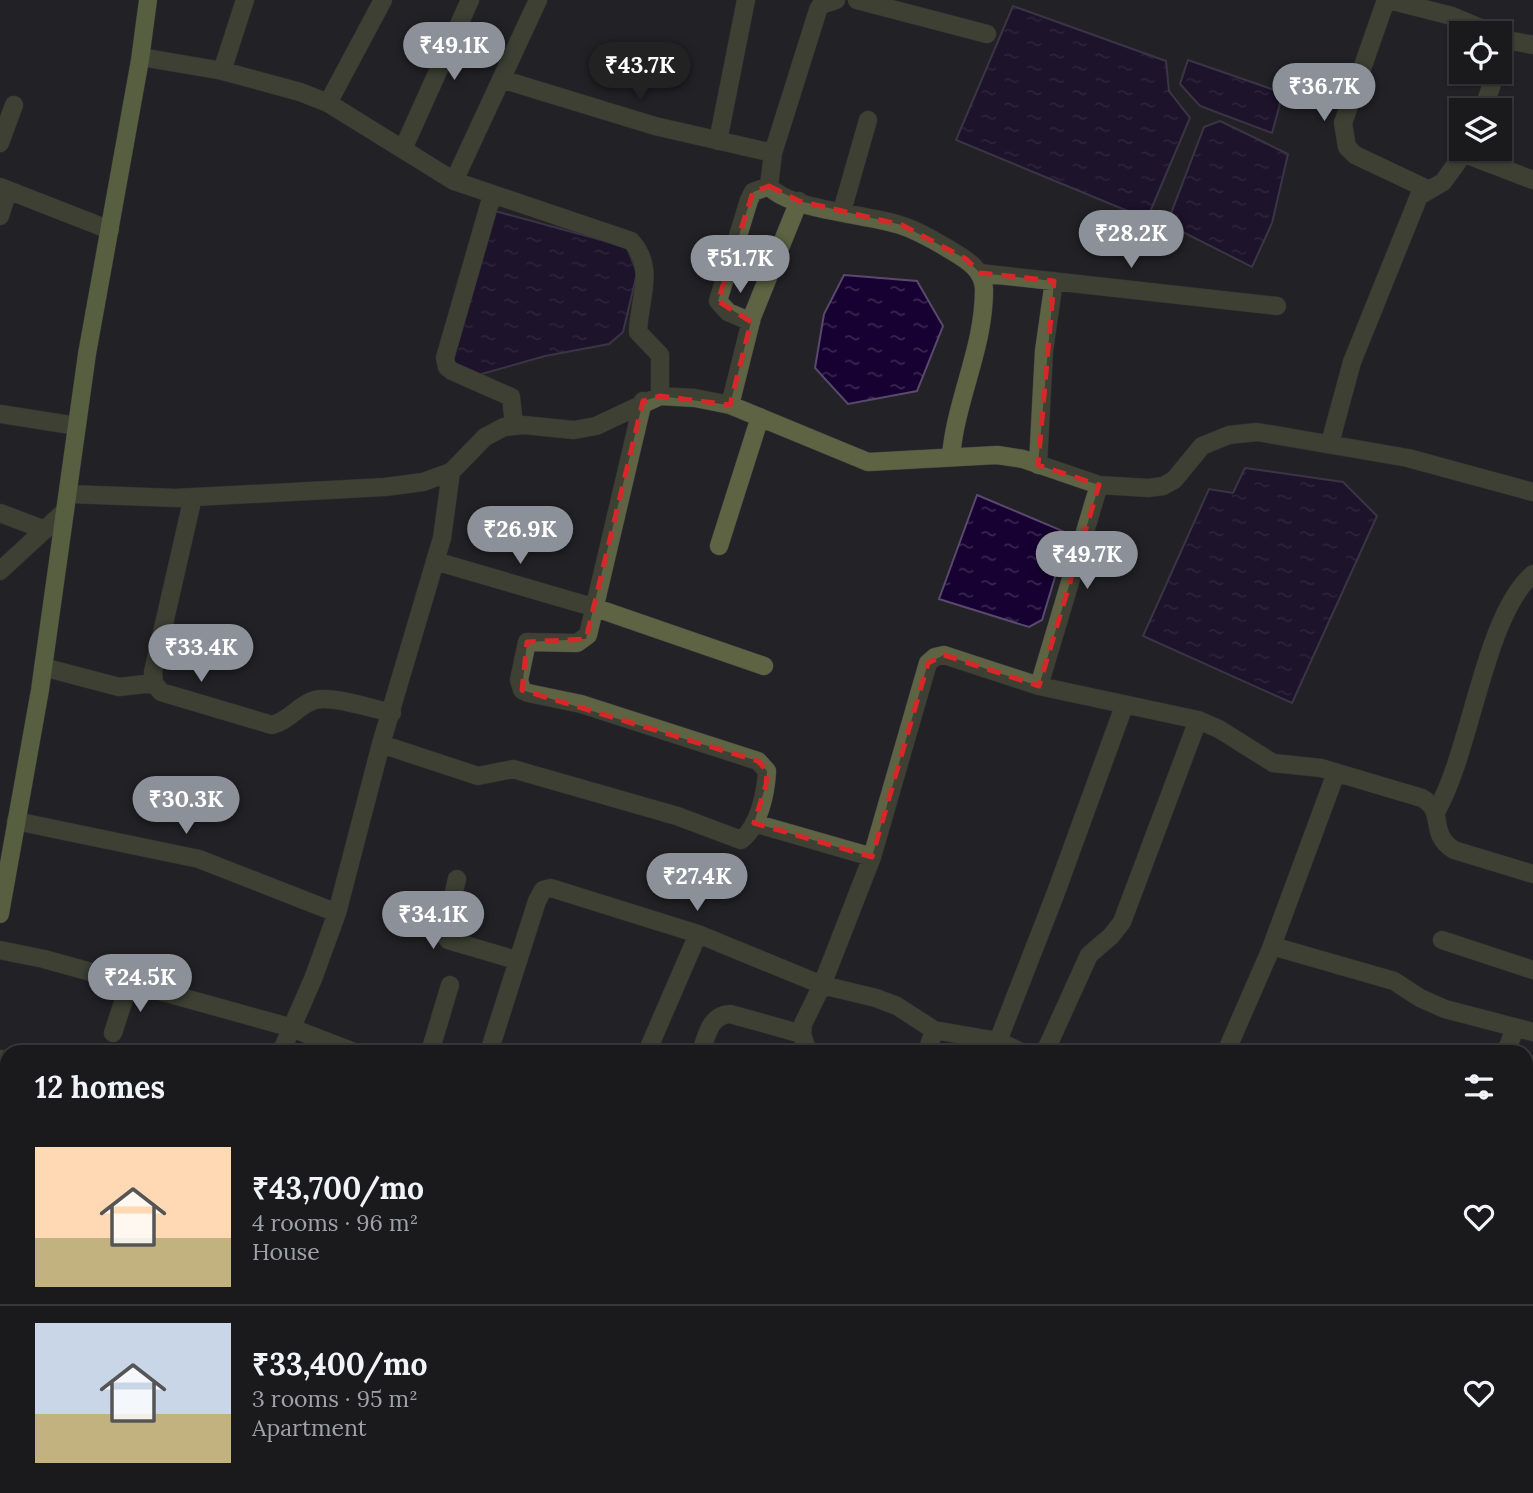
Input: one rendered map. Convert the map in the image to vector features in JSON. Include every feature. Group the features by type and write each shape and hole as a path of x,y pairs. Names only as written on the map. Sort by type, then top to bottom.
{"main road":[{"path":"0,914 43,667 77,426 141,57 148,0"}],"street":[{"path":"222,71 245,0"},
{"path":"328,103 383,0"},
{"path":"403,149 470,0"},
{"path":"454,181 538,0"},
{"path":"718,141 746,0"},
{"path":"836,0 821,5 818,10 773,153 769,186 776,194 884,220 923,234 966,259 980,273 985,287 977,351 956,419 951,456"},
{"path":"857,0 987,34"},
{"path":"1427,189 1355,155 1344,138 1343,123 1387,0 1463,21"},
{"path":"1512,40 1533,45"},
{"path":"141,57 222,71 328,103 454,181 612,232 631,241 642,253 646,269 638,332 660,355 596,608 584,640 577,643 527,642 519,680 522,690 581,704 758,761 767,771 766,785 754,823 741,840 677,816 513,768 478,776 381,744"},
{"path":"501,79 655,126 773,153"},
{"path":"0,143 14,105"},
{"path":"842,211 869,120"},
{"path":"1330,443 1352,362 1419,196 1443,182 1459,161"},
{"path":"1488,161 1533,180"},
{"path":"751,322 728,312 718,301 749,200 753,192 769,186"},
{"path":"0,216 4,188 110,230"},
{"path":"492,195 445,358 447,367 452,371 511,397 514,425"},
{"path":"730,405 751,322 799,201"},
{"path":"980,273 1277,306"},
{"path":"1038,465 1044,351 1054,281"},
{"path":"0,571 45,530 66,502 385,487 423,482 450,472 485,437 514,425 574,430 596,426 651,399 695,398 730,405 868,462 897,463 951,456 997,455 1099,485 1163,485 1185,469 1202,446 1229,435 1257,432 1408,458 1533,492"},
{"path":"0,414 77,426"},
{"path":"719,546 760,417"},
{"path":"283,1045 289,1027 313,979 337,914 381,744 442,538 450,472"},
{"path":"1039,686 1099,485"},
{"path":"193,497 153,672 154,683 161,692 272,725 286,721 314,699 326,699 392,713"},
{"path":"0,513 45,530"},
{"path":"435,561 596,608 764,666"},
{"path":"1436,812 1452,783 1500,628 1513,597 1533,574"},
{"path":"806,1045 802,1034 803,1024 822,985 872,857 928,663 935,657 944,655 1039,686 1198,720 1219,729 1273,763 1321,768 1422,798 1432,804 1436,812 1436,830 1443,843 1454,850 1533,874"},
{"path":"43,667 119,687 154,683"},
{"path":"998,1041 1124,706"},
{"path":"1048,1045 1093,948 1111,936 1122,922 1198,720"},
{"path":"1229,1045 1272,946 1336,773"},
{"path":"16,821 199,859 337,914"},
{"path":"754,823 872,857"},
{"path":"457,879 443,926 448,940 516,960"},
{"path":"491,1045 537,901 544,890 551,888 698,934 822,985 897,1006 934,1030 998,1041 1006,1045"},
{"path":"650,1045 698,934"},
{"path":"1442,940 1533,970"},
{"path":"1272,946 1394,981 1420,998 1445,1009 1533,1032"},
{"path":"0,950 289,1027 336,1045"},
{"path":"113,1032 129,984"},
{"path":"432,1045 450,985"},
{"path":"704,1045 713,1022 721,1014 730,1014 802,1034"},
{"path":"1509,1045 1515,1028"},
{"path":"929,1045 934,1030"}],"highlighted area":[{"path":"769,186 799,201 902,225 966,259 980,273 1054,281 1038,465 1099,485 1039,686 944,655 928,663 872,857 754,823 766,785 767,771 758,761 522,690 527,642 586,639 643,401 660,396 730,405 751,322 718,301 753,192"}],"water":[{"path":"1013,6 1166,61 1169,91 1190,118 1147,219 956,140"},
{"path":"1188,60 1283,93 1272,133 1200,106 1180,84"},
{"path":"1220,121 1288,154 1272,223 1252,267 1167,224 1204,127"},
{"path":"495,211 627,247 637,273 623,332 609,344 545,356 471,377 450,362"},
{"path":"844,275 917,281 943,326 917,391 848,404 815,368 824,314"},
{"path":"1245,468 1343,482 1377,516 1292,703 1143,636 1209,489 1233,493"},
{"path":"977,495 1065,532 1062,554 1042,620 1029,627 939,599"}]}
